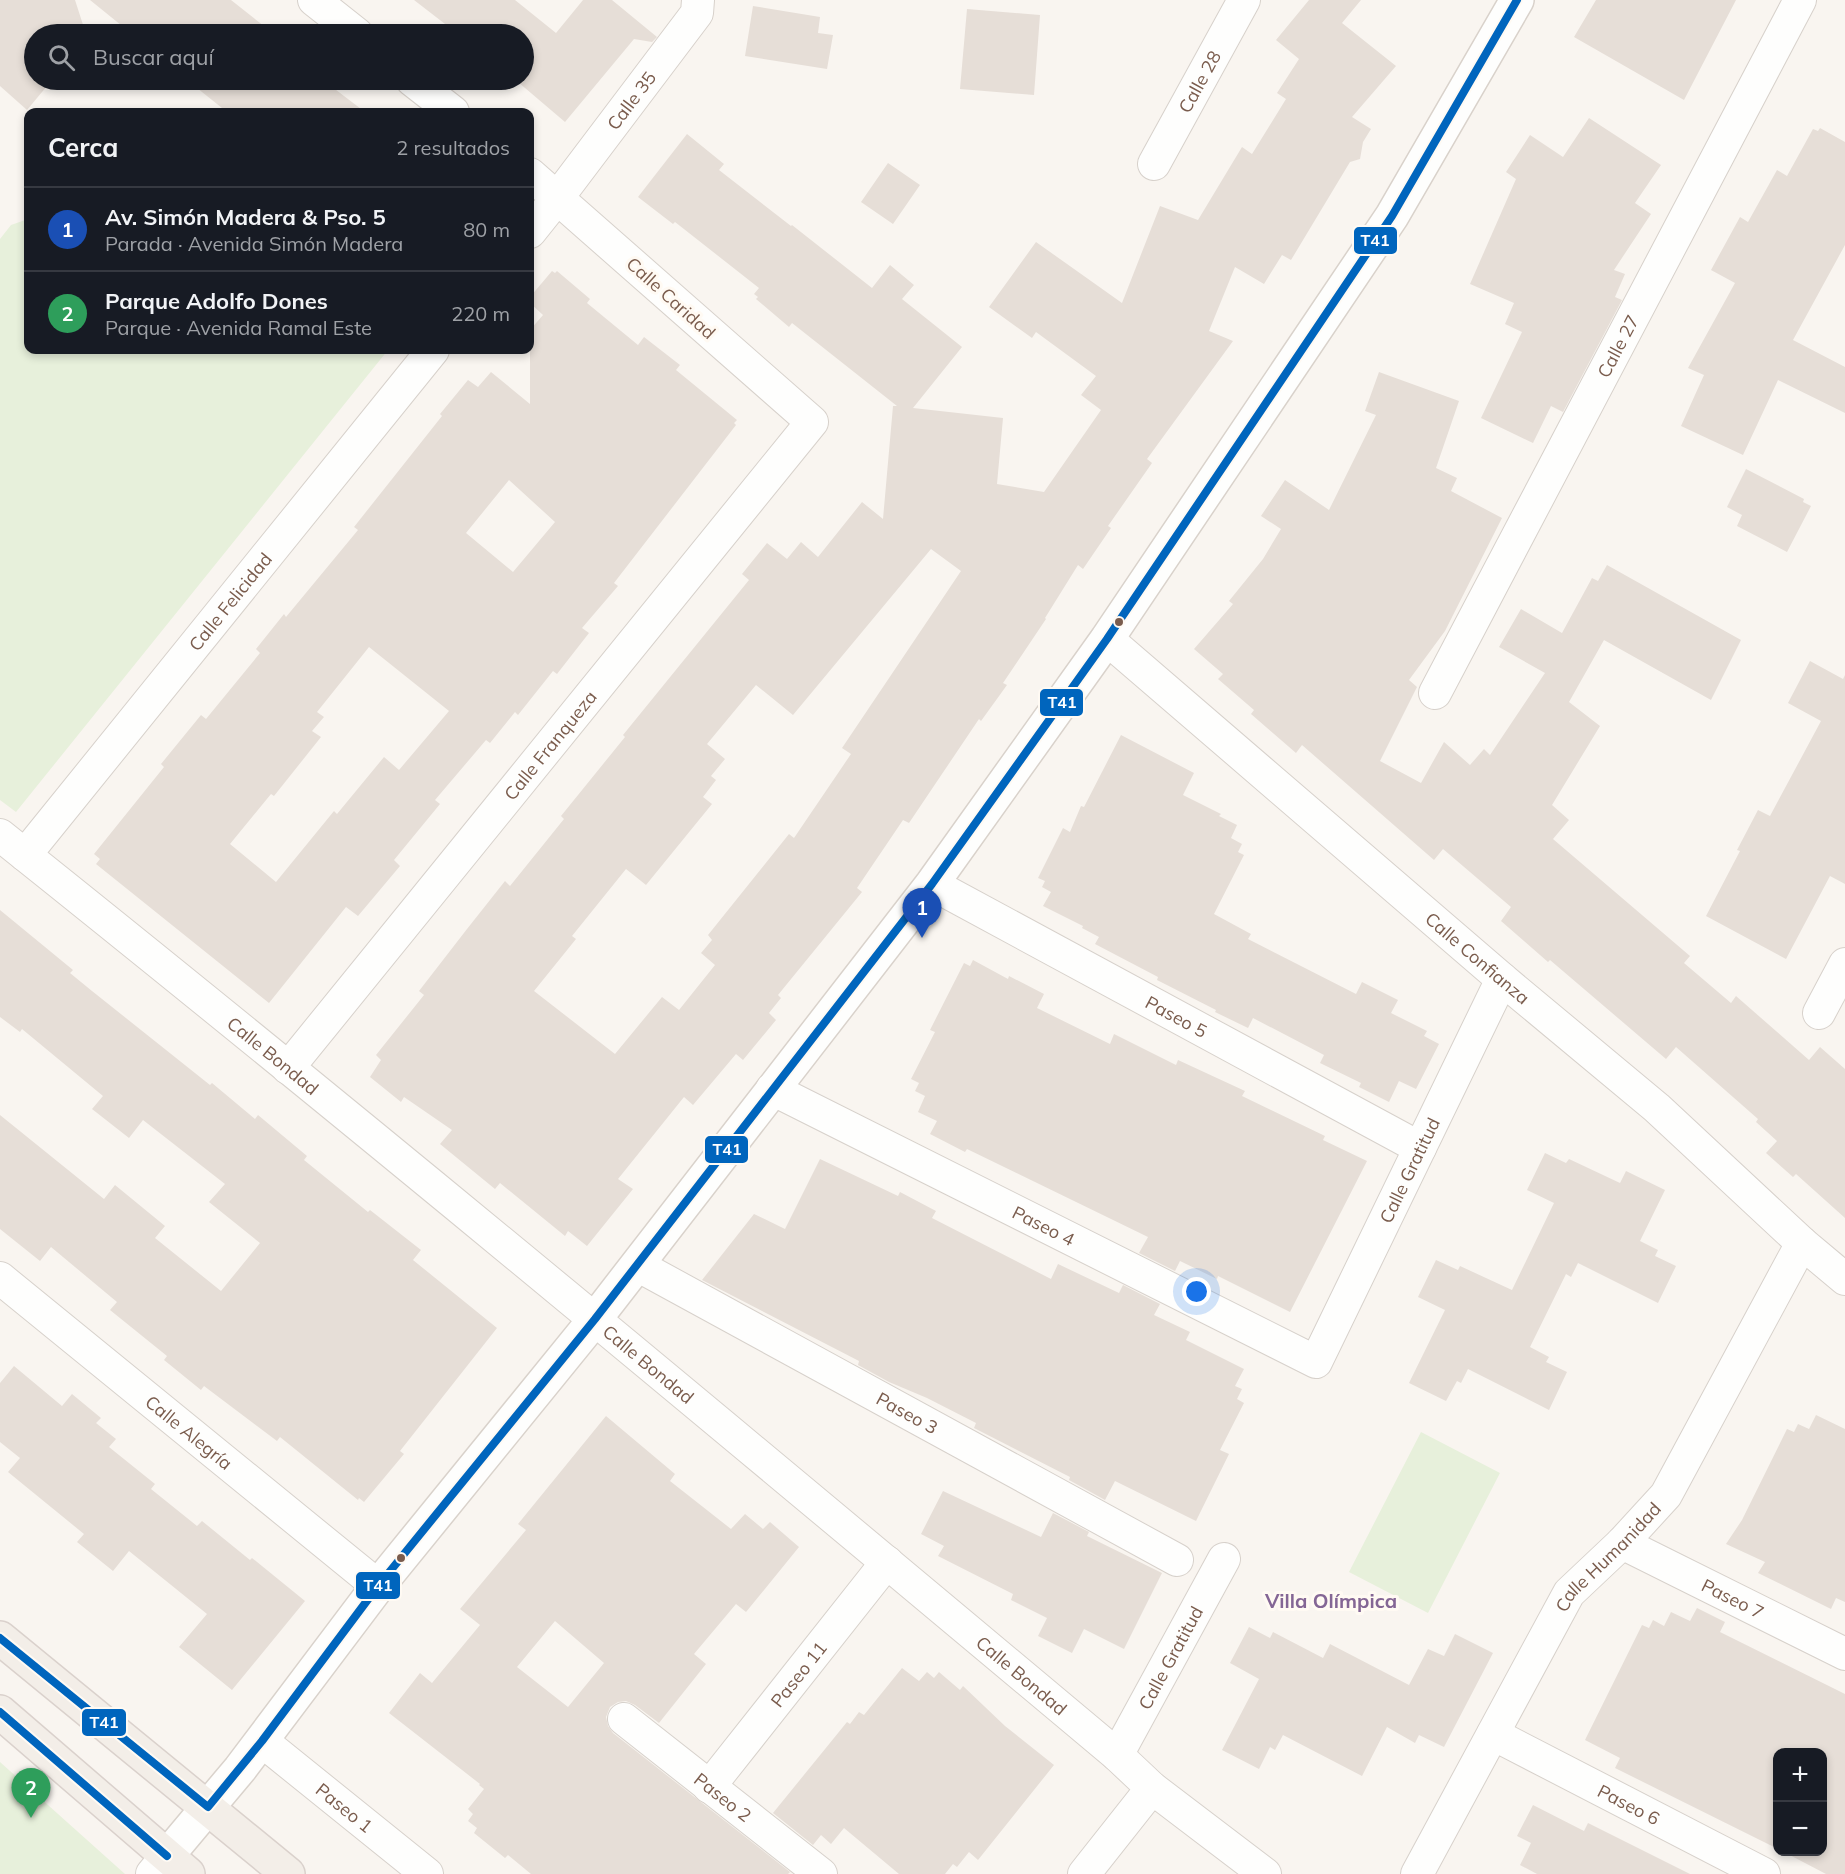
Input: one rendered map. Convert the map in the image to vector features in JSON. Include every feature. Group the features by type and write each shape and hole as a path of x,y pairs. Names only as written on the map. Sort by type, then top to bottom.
{"main road":[{"path":"0,1638 288,1874"},
{"path":"0,1712 169,1868"}],"street":[{"path":"314,0 344,24"},
{"name":"Calle 35","path":"558,197 697,13 698,0"},
{"name":"Calle 28","path":"1154,164 1244,0"},
{"path":"169,1868 208,1807 262,1741 378,1586 638,1265 932,884 1107,639 1392,216 1517,0"},
{"name":"Calle 27","path":"1435,693 1800,0"},
{"path":"425,90 448,108"},
{"name":"Calle Caridad","path":"534,177 812,422"},
{"path":"534,227 558,197"},
{"name":"Calle Felicidad","path":"26,855 430,354"},
{"name":"Calle Franqueza","path":"288,1068 812,422"},
{"name":"Calle Confianza","path":"1107,639 1657,1108 1802,1243 1845,1279"},
{"name":"Calle Bondad","path":"0,835 595,1319 1117,1755 1152,1788 1265,1874"},
{"name":"Paseo 5","path":"932,884 1420,1148"},
{"path":"1819,1013 1845,964"},
{"name":"Calle Gratitud","path":"1316,1362 1503,979"},
{"name":"Paseo 4","path":"772,1089 1316,1362"},
{"name":"Calle Humanidad","path":"1417,1874 1569,1593 1622,1543 1666,1495 1802,1243"},
{"name":"Paseo 3","path":"638,1265 1177,1560"},
{"name":"Calle Alegría","path":"0,1278 378,1586"},
{"name":"Paseo 7","path":"1622,1543 1845,1654"},
{"name":"Calle Gratitud","path":"1117,1755 1224,1559"},
{"name":"Paseo 11","path":"709,1787 886,1562"},
{"name":"Paseo 2","path":"624,1719 821,1874"},
{"name":"Paseo 6","path":"1493,1734 1764,1874"},
{"name":"Paseo 1","path":"262,1741 427,1874"},
{"path":"1084,1874 1152,1788"}],"green space":[{"path":"24,220 24,354 385,354 16,812 0,800 0,239 11,225"},
{"path":"1421,1432 1500,1473 1428,1613 1349,1572"},
{"path":"0,1762 125,1874 0,1874"}],"building":[{"path":"0,0 75,0 83,24 24,24 24,90 44,90 29,108 25,108 0,86"},
{"path":"90,0 231,0 261,24 120,24"},
{"path":"414,0 515,0 556,33 583,0 612,0 657,37 652,42 634,39 565,122 527,90 534,90 534,24 445,24"},
{"path":"1309,0 1361,0 1342,23 1396,66 1352,117 1371,129 1363,142 1360,159 1350,162 1291,260 1282,255 1264,284 1235,267 1209,331 1233,341 1147,459 1152,463 1108,526 1111,528 1083,569 1078,565 1046,619 1003,683 1007,685 981,721 979,719 909,823 903,820 857,888 862,892 778,995 781,998 769,1013 776,1020 743,1060 736,1054 693,1105 684,1097 618,1179 633,1189 587,1246 568,1231 565,1236 500,1183 495,1189 440,1144 452,1130 404,1097 401,1102 370,1077 381,1060 376,1055 424,995 419,991 467,929 505,881 510,886 564,819 561,816 625,737 623,735 749,580 742,574 767,543 787,559 801,542 818,557 862,502 883,519 893,406 897,406 792,323 789,327 756,299 758,297 754,294 759,288 675,222 673,224 638,197 687,134 724,164 719,170 872,288 890,265 914,285 902,299 962,347 913,408 1003,418 997,484 1044,492 1101,410 1081,395 1096,376 1036,332 1032,338 989,307 1036,242 1122,303 1160,206 1198,220 1242,147 1252,154 1286,99 1277,93 1299,59 1276,40","holes":["931,549 961,571 842,748 851,754 794,838 789,834 708,935 712,940 701,953 715,965 679,1010 662,997 615,1054 534,991 576,939 572,936 626,869 646,885 712,804 703,797 716,780 711,776 725,759 707,744 756,685 793,715"]},
{"path":"1596,0 1736,0 1684,100 1574,37"},
{"path":"753,6 820,17 818,33 833,35 827,69 745,56"},
{"path":"967,9 1040,15 1034,95 960,89"},
{"path":"200,90 336,90 360,108 222,108"},
{"path":"1589,118 1661,165 1635,203 1651,214 1614,270 1625,274 1615,297 1622,300 1563,412 1551,406 1533,443 1481,418 1522,332 1505,324 1514,303 1470,284 1516,179 1506,172 1530,135 1563,157"},
{"path":"1820,128 1845,142 1845,245 1793,340 1845,367 1845,413 1778,380 1743,455 1681,426 1704,375 1688,368 1735,283 1711,270 1740,217 1748,222 1777,170 1787,176 1813,129 1818,131"},
{"path":"888,163 920,185 893,224 861,202"},
{"path":"552,271 555,273 557,271 590,299 587,303 638,345 644,337 680,365 676,370 737,420 734,423 736,425 614,583 618,586 582,628 589,633 557,674 553,671 518,715 515,712 490,743 486,740 435,800 440,804 394,860 400,866 358,916 346,907 269,1003 96,864 100,859 94,854 164,767 161,764 201,715 206,719 260,653 256,649 284,614 286,617 358,530 354,527 468,380 478,387 491,372 530,404 530,354 534,354 534,325 543,315 534,307 534,292","holes":["509,480 555,522 513,572 466,533","369,647 449,711 399,770 384,757 337,814 334,811 276,882 230,844 271,794 274,796 321,737 312,731 324,717 317,712"]},
{"path":"1379,372 1459,401 1436,468 1457,478 1451,491 1502,518 1445,631 1409,680 1417,687 1380,761 1421,783 1444,742 1470,765 1484,749 1490,755 1545,673 1499,647 1521,609 1562,633 1592,578 1598,581 1607,565 1741,640 1711,700 1604,640 1569,702 1600,726 1552,805 1569,820 1553,839 1690,956 1684,963 1731,1003 1736,996 1809,1060 1820,1047 1845,1069 1845,1218 1796,1174 1793,1177 1766,1153 1777,1141 1756,1122 1758,1119 1676,1047 1666,1059 1550,960 1548,962 1501,921 1511,907 1443,849 1434,860 1302,745 1296,753 1251,714 1254,710 1218,679 1223,674 1194,649 1233,604 1229,601 1263,559 1281,529 1261,516 1285,480 1329,510 1376,415 1365,411"},
{"path":"1746,469 1804,499 1803,502 1811,506 1787,552 1737,526 1742,515 1727,507"},
{"path":"1810,661 1843,679 1845,675 1845,884 1830,876 1786,959 1706,916 1740,851 1737,850 1758,810 1770,816 1821,721 1788,703"},
{"path":"1121,735 1194,773 1183,795 1221,814 1219,816 1237,825 1231,838 1242,844 1238,852 1244,855 1214,914 1251,934 1248,939 1356,994 1362,982 1398,1000 1391,1013 1427,1031 1424,1036 1439,1044 1416,1089 1399,1081 1389,1102 1359,1087 1361,1083 1320,1063 1324,1055 1253,1018 1248,1028 1215,1012 1216,1010 1157,980 1158,977 1095,944 1099,937 1082,928 1083,926 1043,906 1051,892 1042,887 1045,881 1038,878 1063,828 1070,832 1081,806 1084,807"},
{"path":"0,910 73,970 70,973 92,991 255,1119 258,1115 307,1156 304,1160 368,1212 370,1210 421,1250 413,1260 497,1328 400,1451 404,1454 364,1502 359,1498 358,1500 280,1437 277,1441 204,1386 201,1390 164,1360 167,1356 110,1310 117,1302 51,1247 40,1261 0,1229 0,1115 104,1199 115,1185 165,1226 155,1238 221,1291 260,1243 209,1202 225,1184 143,1120 129,1138 92,1109 103,1096 22,1029 20,1032 0,1017"},
{"path":"973,960 1008,979 1009,976 1044,994 1037,1008 1110,1044 1114,1034 1176,1065 1178,1060 1245,1091 1242,1096 1325,1136 1323,1140 1367,1161 1290,1312 1218,1276 1217,1279 1180,1261 1175,1271 1139,1253 1148,1237 967,1149 965,1152 930,1134 937,1121 918,1112 925,1096 915,1091 919,1083 911,1079 935,1032 930,1030 964,963 970,966"},
{"path":"1545,1153 1566,1163 1569,1159 1620,1183 1626,1171 1665,1190 1640,1241 1658,1250 1655,1256 1676,1266 1658,1303 1578,1263 1571,1277 1566,1274 1530,1347 1549,1357 1546,1362 1567,1372 1549,1410 1468,1369 1461,1383 1457,1381 1446,1401 1409,1383 1445,1310 1418,1297 1436,1260 1458,1270 1460,1266 1512,1290 1554,1203 1527,1190"},
{"path":"820,1159 898,1196 900,1192 936,1211 932,1218 1051,1279 1058,1264 1119,1293 1123,1285 1160,1304 1154,1315 1190,1332 1186,1340 1244,1369 1235,1386 1242,1389 1237,1399 1244,1403 1220,1450 1229,1454 1196,1521 1115,1481 1105,1500 1069,1480 1070,1477 974,1428 976,1423 889,1382 858,1365 859,1361 702,1280 754,1214 785,1229"},
{"path":"14,1366 62,1406 72,1394 101,1418 96,1423 116,1439 109,1447 155,1484 151,1489 197,1526 202,1521 305,1601 232,1690 179,1647 207,1614 129,1551 113,1571 77,1542 84,1534 8,1472 20,1458 0,1442 0,1383"},
{"path":"1816,1415 1845,1429 1845,1602 1836,1598 1831,1609 1758,1573 1765,1562 1726,1544 1742,1520 1787,1429 1794,1432 1798,1424 1809,1429"},
{"path":"606,1416 675,1474 670,1481 731,1529 745,1514 763,1529 770,1522 799,1547 746,1612 736,1604 694,1654 706,1664 659,1723 626,1701 618,1702 610,1707 606,1717 613,1733 790,1872 788,1874 531,1874 508,1855 505,1858 474,1833 477,1828 468,1821 473,1814 468,1809 484,1789 389,1713 420,1673 432,1683 480,1625 460,1609 526,1530 518,1524","holes":["555,1621 604,1663 568,1707 517,1667"]},
{"path":"943,1491 1041,1537 1053,1513 1089,1532 1087,1536 1162,1573 1124,1649 1084,1629 1072,1653 1038,1636 1047,1618 1011,1600 1013,1594 938,1556 944,1546 921,1534"},
{"path":"1697,1608 1725,1622 1720,1632 1845,1694 1845,1874 1826,1874 1792,1856 1827,1856 1827,1748 1773,1748 1773,1847 1615,1768 1620,1758 1585,1740 1642,1625 1649,1628 1653,1620 1664,1626 1671,1612 1690,1621"},
{"path":"1249,1627 1270,1638 1273,1632 1323,1658 1330,1644 1409,1685 1428,1649 1444,1656 1455,1634 1493,1653 1444,1747 1419,1735 1415,1743 1387,1727 1362,1776 1283,1735 1275,1750 1270,1747 1259,1769 1222,1750 1259,1679 1230,1663"},
{"path":"902,1668 919,1681 927,1672 934,1678 939,1672 960,1690 963,1686 1005,1726 1054,1765 978,1860 969,1852 957,1867 953,1864 945,1874 899,1874 844,1828 831,1844 821,1835 813,1845 773,1813 847,1722 850,1724 859,1712 864,1715"},
{"path":"1533,1805 1584,1831 1588,1823 1690,1874 1537,1874 1520,1865 1531,1843 1517,1836"}],"transit line":[{"name":"T41","path":"208,1807 262,1741 378,1586 595,1319 932,884 1107,639 1392,216 1517,0"},
{"name":"T41","path":"0,1638 208,1807"},
{"name":"T41","path":"0,1712 167,1856"}],"place":[{"name":"Av. Simón Madera & Pso. 5","path":"922,938"},
{"name":"Parque Adolfo Dones","path":"31,1818"}],"district":[{"name":"Villa Olímpica","path":"1331,1600"}]}
